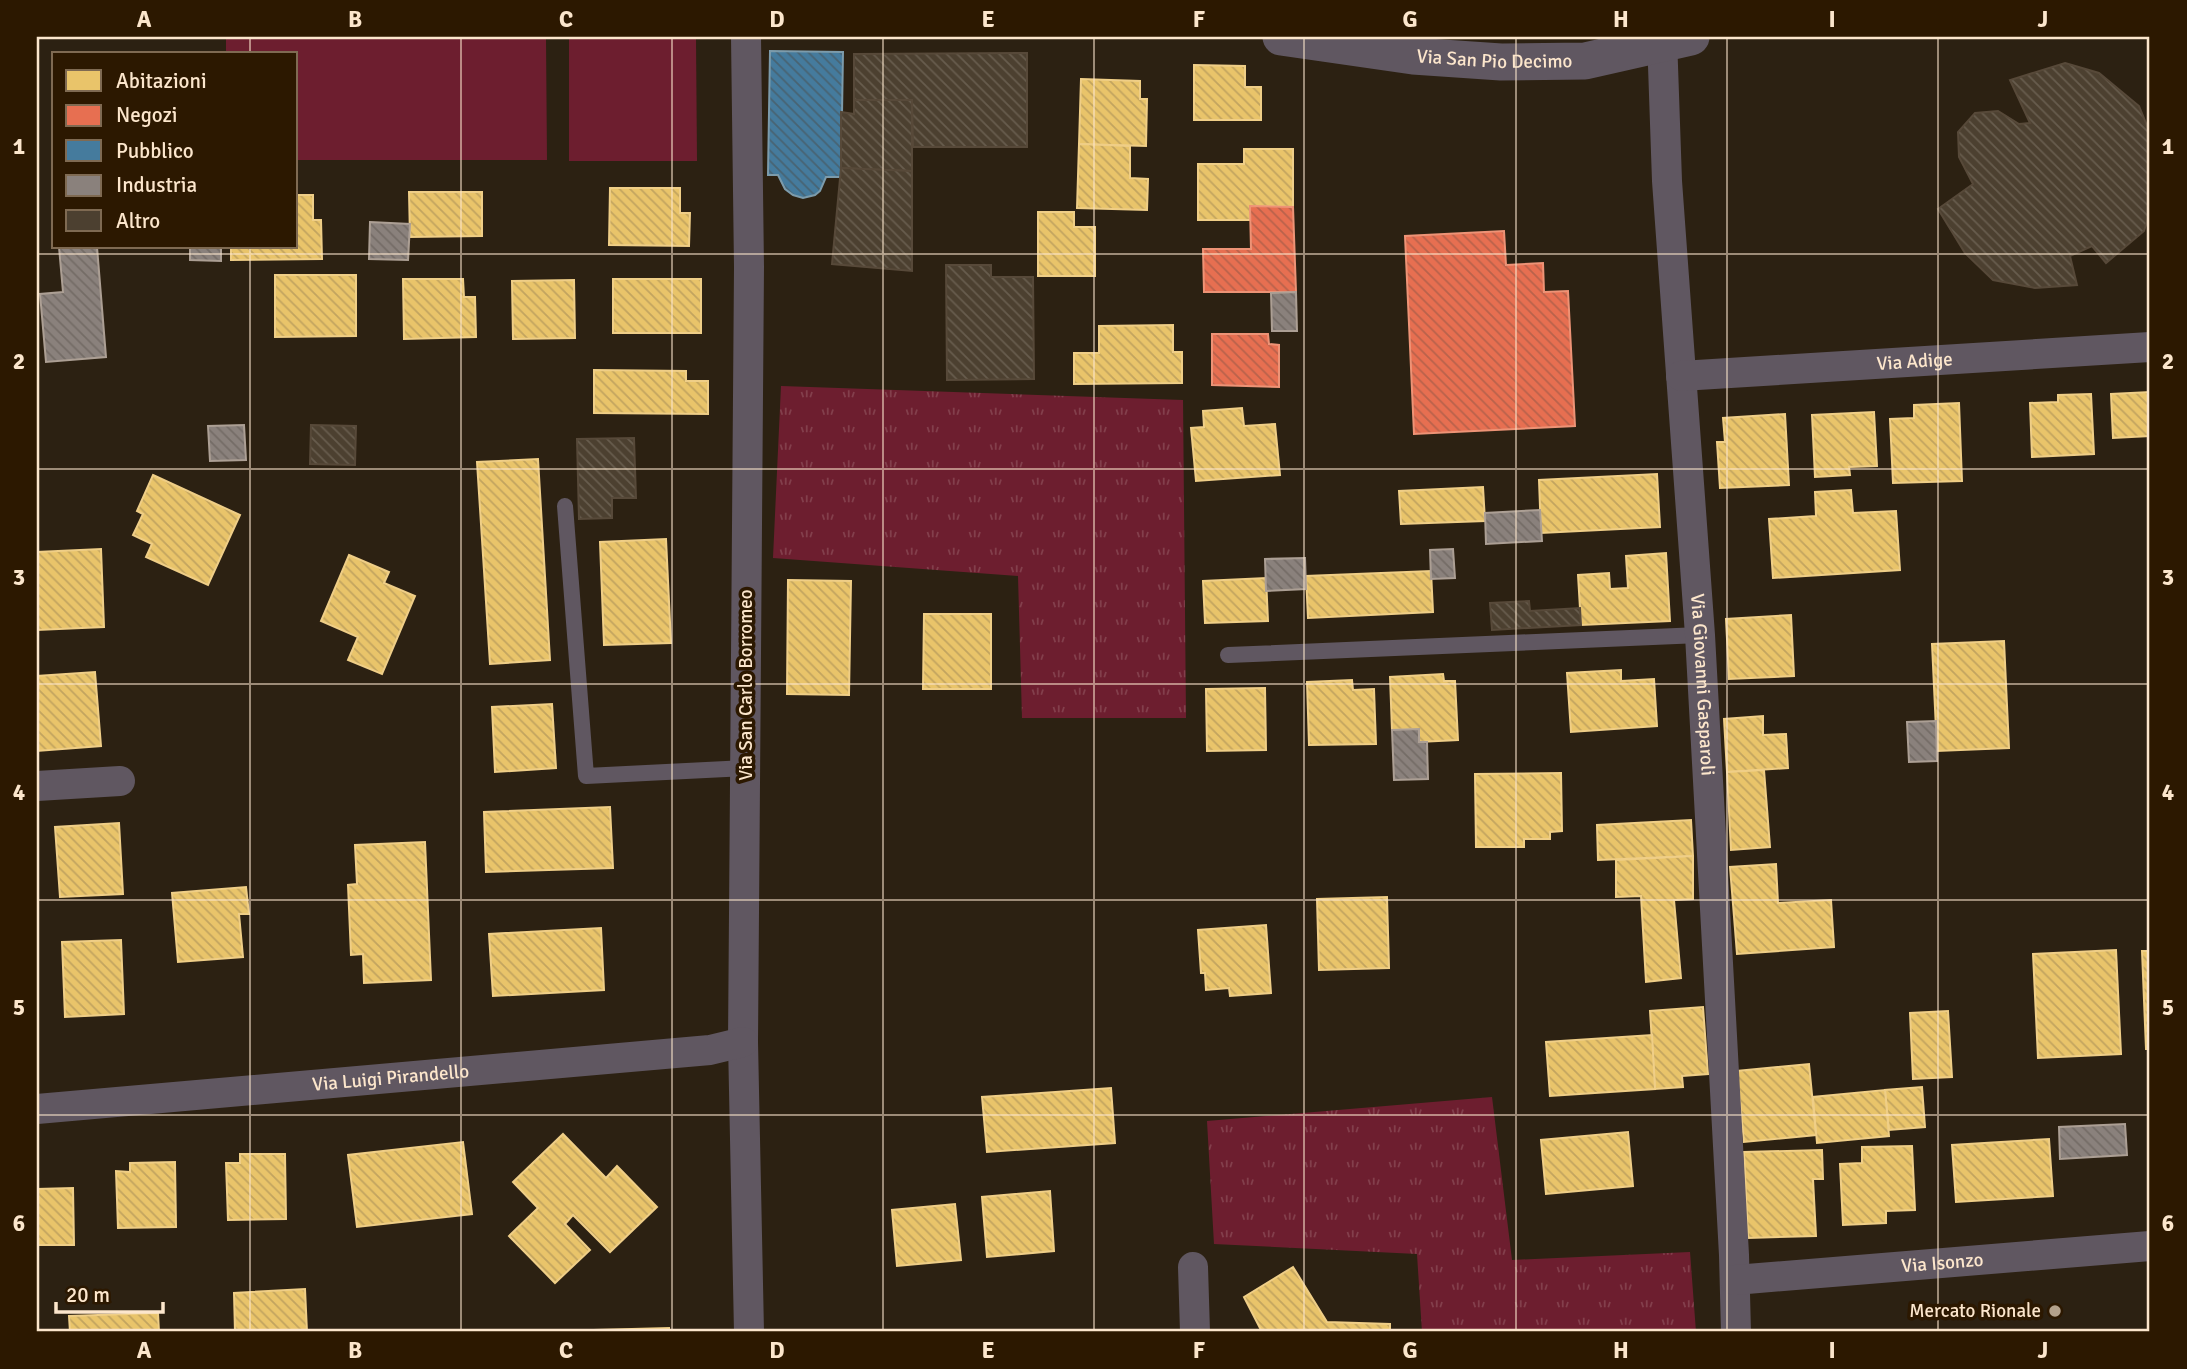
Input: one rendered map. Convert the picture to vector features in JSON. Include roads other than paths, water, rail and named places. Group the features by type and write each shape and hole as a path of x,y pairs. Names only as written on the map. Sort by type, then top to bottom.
{"street":[{"name":"Via San Carlo Borromeo","path":"746,37 749,267 743,1042 749,1332"},
{"name":"Via San Pio Decimo","path":"1281,37 1413,56 1501,62 1585,61 1672,39"},
{"name":"Via Giovanni Gasparoli","path":"1672,39 1667,181 1700,635 1736,1332"},
{"name":"Via Adige","path":"1681,376 2150,347"},
{"path":"37,786 120,781"},
{"name":"Via Luigi Pirandello","path":"37,1109 710,1051 743,1042"},
{"name":"Via Isonzo","path":"1735,1280 2150,1246"},
{"path":"1194,1267 1195,1332"}],"lane":[{"path":"565,506 586,776 746,768"},
{"path":"1228,655 1700,635"}],"place":[{"name":"Mercato Rionale","path":"2055,1311"}]}
